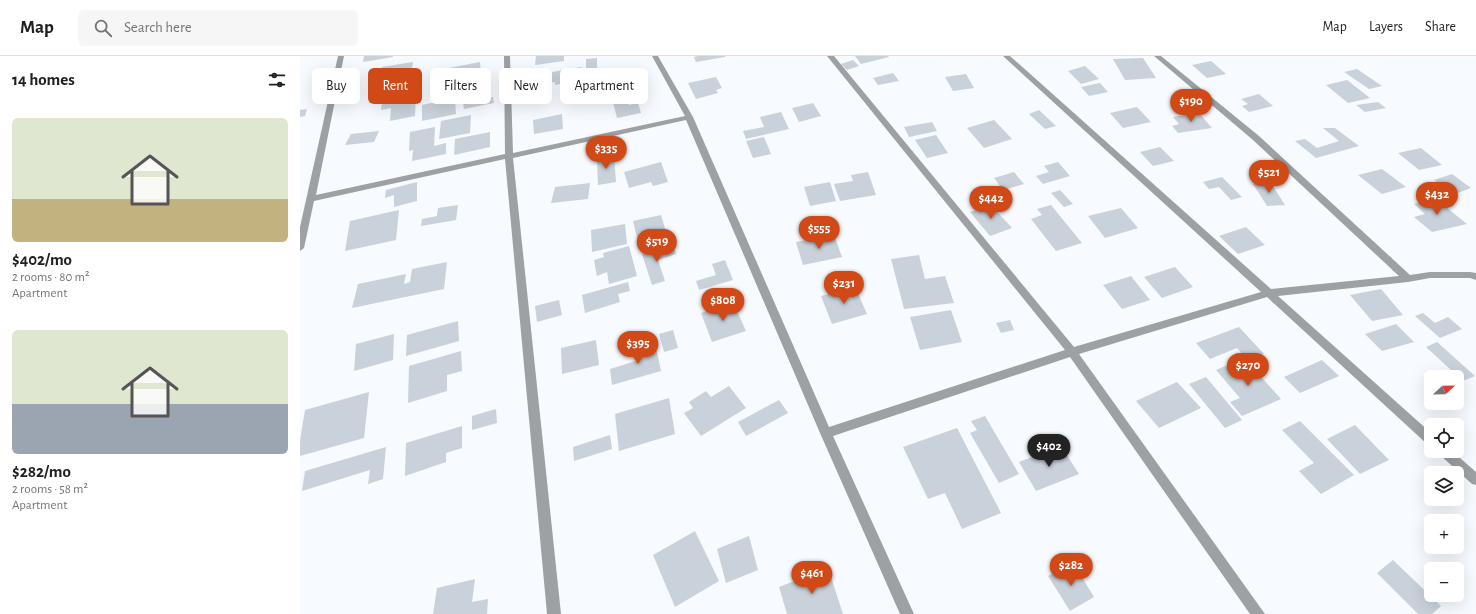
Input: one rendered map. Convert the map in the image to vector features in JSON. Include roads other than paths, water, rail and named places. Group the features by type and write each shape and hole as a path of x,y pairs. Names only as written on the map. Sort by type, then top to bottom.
{"street":[{"path":"300,248 341,56"},
{"path":"507,56 509,155 554,614"},
{"path":"654,56 689,117 826,433 907,614"},
{"path":"830,56 1072,352 1258,614"},
{"path":"1006,56 1424,434"},
{"path":"1157,56 1256,138 1408,279"},
{"path":"310,199 689,117"},
{"path":"826,433 1072,352 1269,293 1408,279 1430,275 1470,275 1476,278"},
{"path":"1452,458 1476,480"}]}
